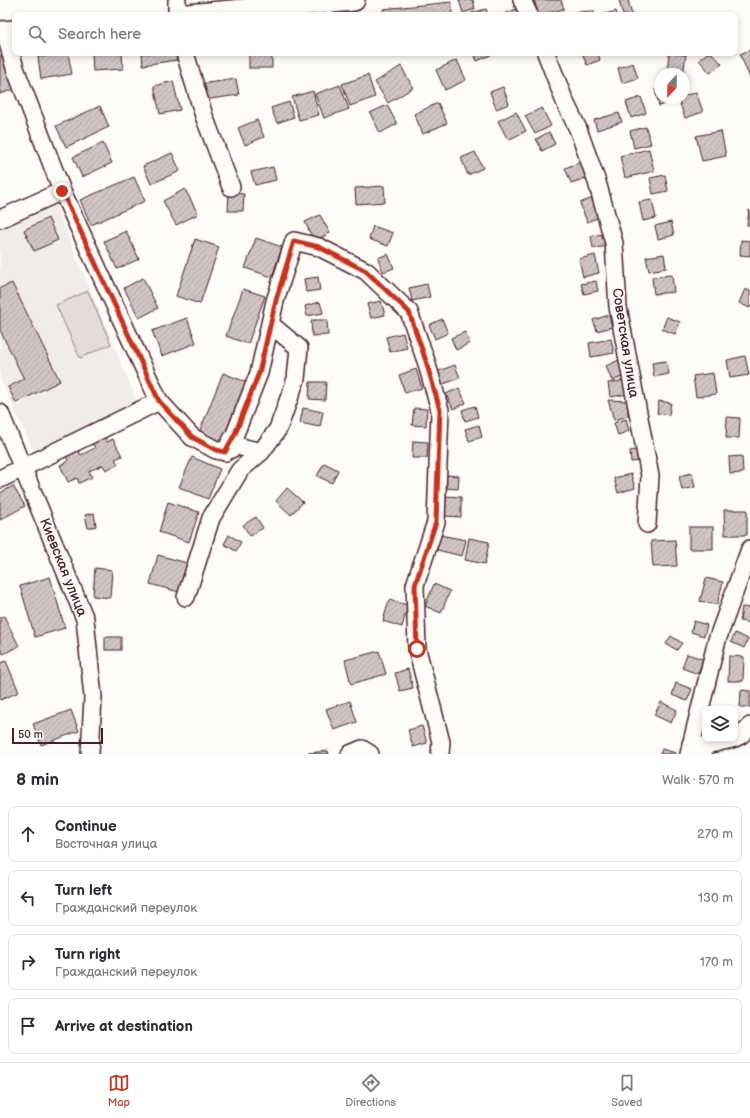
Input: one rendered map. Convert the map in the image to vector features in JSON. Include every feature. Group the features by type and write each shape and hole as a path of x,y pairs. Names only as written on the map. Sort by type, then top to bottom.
{"main road":[{"path":"220,12 354,0"}],"street":[{"path":"177,0 177,12"},
{"path":"522,0 528,12"},
{"path":"7,32 12,54"},
{"path":"12,56 15,68 62,191 159,401 192,437 216,450 225,452 237,446 261,452"},
{"path":"186,56 204,116 231,187"},
{"name":"Советская улица","path":"547,56 564,102 578,129 597,182 614,243 618,308 650,476 647,524"},
{"path":"0,220 62,191"},
{"path":"225,452 235,434 259,373 270,324 294,241 319,247 366,271 409,312 426,361 440,410 436,522 415,585 417,649 441,742 440,754"},
{"path":"186,597 211,518 240,470 261,452 278,429 296,379 299,348 270,324"},
{"path":"0,479 159,401"},
{"name":"Киевская улица","path":"0,413 24,468 85,619 93,697 90,754"},
{"path":"698,750 717,640 750,549"},
{"path":"738,736 750,726"},
{"path":"698,750 706,745 718,742"},
{"path":"350,754 362,749 370,754"}],"shaded area":[{"path":"54,203 139,406 35,454 0,378 0,229"},
{"path":"88,291 111,344 80,358 56,305"}],"building":[{"path":"459,0 473,0 475,9 463,12"},
{"path":"534,0 561,0 564,9 552,12 538,12"},
{"path":"619,0 628,0 631,12 622,12"},
{"path":"451,2 452,12 384,12 383,9"},
{"path":"519,8 521,12 509,12"},
{"path":"486,9 487,12 475,12"},
{"path":"750,50 750,78 740,54"},
{"path":"3,55 15,89 0,94 0,56"},
{"path":"69,56 72,74 41,79 38,57"},
{"path":"92,56 122,56 123,69 93,71"},
{"path":"142,56 176,56 177,60 143,65"},
{"path":"249,56 272,56 272,68 249,68"},
{"path":"475,56 488,56 477,61"},
{"path":"583,56 599,56 600,60 587,65"},
{"path":"669,56 686,56 684,68 667,68"},
{"path":"704,56 715,56 722,64 710,73 699,60"},
{"path":"457,60 466,80 445,90 436,70"},
{"path":"633,63 638,78 622,83 618,68"},
{"path":"401,66 413,88 388,103 375,82"},
{"path":"368,75 375,97 350,106 342,84"},
{"path":"236,79 239,95 203,100 200,84"},
{"path":"173,81 180,110 160,114 154,86"},
{"path":"340,85 349,109 324,118 315,94"},
{"path":"503,87 509,104 496,109 490,92"},
{"path":"313,91 319,115 299,120 292,97"},
{"path":"696,92 703,112 685,118 680,104 690,104 690,94"},
{"path":"641,97 646,113 631,118 626,102"},
{"path":"289,102 294,117 277,123 271,108"},
{"path":"438,103 447,123 423,134 414,114"},
{"path":"387,105 397,124 380,133 370,113"},
{"path":"100,106 109,127 66,147 56,126"},
{"path":"542,108 551,126 535,134 525,116"},
{"path":"516,112 526,131 508,140 498,121"},
{"path":"619,113 622,122 597,130 594,120"},
{"path":"257,120 264,137 245,145 238,128"},
{"path":"646,127 651,144 634,148 630,131"},
{"path":"721,131 726,156 702,161 696,136"},
{"path":"549,132 555,144 542,151 536,139"},
{"path":"103,143 112,163 82,177 73,157"},
{"path":"649,149 654,171 625,178 620,156"},
{"path":"475,152 483,168 468,175 461,158"},
{"path":"172,153 180,171 151,184 143,166"},
{"path":"581,162 586,178 571,183 565,168"},
{"path":"273,167 276,180 255,185 251,172"},
{"path":"665,175 668,191 653,194 650,178"},
{"path":"134,177 145,201 91,225 80,200"},
{"path":"384,186 385,202 356,204 355,188"},
{"path":"185,189 198,214 176,225 163,201"},
{"path":"229,193 244,194 243,211 228,211"},
{"path":"595,197 602,216 587,222 580,203"},
{"path":"652,200 656,218 643,221 639,202"},
{"path":"749,210 750,225 747,225"},
{"path":"320,215 330,233 314,241 305,222"},
{"path":"48,218 58,240 34,251 24,230"},
{"path":"671,222 674,235 658,239 655,226"},
{"path":"373,226 393,233 388,246 369,239"},
{"path":"126,231 139,259 117,269 104,241"},
{"path":"609,233 611,246 593,248 591,236"},
{"path":"256,238 282,247 272,277 245,268"},
{"path":"195,239 219,247 200,304 176,296"},
{"path":"741,240 750,241 750,256 740,255"},
{"path":"388,254 394,268 383,272 378,258"},
{"path":"664,254 666,268 649,271 646,257"},
{"path":"595,255 599,273 583,277 579,259"},
{"path":"672,275 674,292 654,294 652,277"},
{"path":"318,277 320,290 306,292 304,279"},
{"path":"143,278 158,308 139,318 124,288"},
{"path":"596,281 598,291 584,294 581,284"},
{"path":"12,283 60,381 16,403 8,387 24,379 0,330 0,288"},
{"path":"427,284 430,297 412,301 409,288"},
{"path":"243,289 265,296 248,344 226,336"},
{"path":"745,289 750,291 750,308 739,303"},
{"path":"381,301 385,315 371,318 367,304"},
{"path":"320,302 323,313 307,316 305,306"},
{"path":"609,315 612,327 597,331 593,320"},
{"path":"667,317 680,322 675,334 662,329"},
{"path":"187,318 196,343 162,356 152,331"},
{"path":"442,319 448,333 435,339 429,325"},
{"path":"311,320 327,320 328,335 312,336"},
{"path":"465,332 470,343 456,350 451,338"},
{"path":"403,333 407,348 390,352 386,337"},
{"path":"611,339 614,353 591,357 589,343"},
{"path":"745,356 749,375 730,378 727,360"},
{"path":"619,360 625,376 612,381 606,366"},
{"path":"666,361 669,374 654,377 652,363"},
{"path":"455,365 460,378 441,385 436,372"},
{"path":"416,369 422,388 405,393 399,375"},
{"path":"223,373 246,382 222,442 199,433"},
{"path":"713,373 716,394 696,397 693,376"},
{"path":"626,380 628,394 610,397 608,383"},
{"path":"310,382 326,382 325,400 309,399"},
{"path":"459,388 466,403 453,409 446,394"},
{"path":"608,400 628,401 628,416 614,420"},
{"path":"659,401 671,403 669,415 657,413"},
{"path":"475,406 478,417 465,421 462,410"},
{"path":"303,408 323,412 320,427 300,423"},
{"path":"414,408 427,409 426,426 412,425"},
{"path":"727,417 740,418 739,438 726,438"},
{"path":"626,419 629,431 618,435 614,423"},
{"path":"479,425 482,437 469,441 465,429"},
{"path":"105,437 107,442 113,439 122,456 115,459 118,464 106,470 103,465 89,471 92,477 79,483 77,478 68,482 60,465 68,461 66,456 78,450 81,455 95,448 92,443"},
{"path":"413,441 428,442 427,458 412,458"},
{"path":"640,449 642,461 631,462 630,451"},
{"path":"742,456 743,473 730,474 729,457"},
{"path":"192,457 220,469 208,499 179,487"},
{"path":"324,463 338,470 332,483 317,476"},
{"path":"692,473 695,487 682,490 679,476"},
{"path":"631,474 635,488 618,493 614,478"},
{"path":"447,475 459,476 458,489 445,488"},
{"path":"13,486 25,506 0,520 0,493"},
{"path":"287,488 303,502 291,515 276,501"},
{"path":"446,496 461,497 461,517 445,516"},
{"path":"168,502 199,512 189,542 159,532"},
{"path":"724,510 747,510 747,535 725,535"},
{"path":"94,513 96,526 88,528 85,515"},
{"path":"256,517 263,528 250,536 243,525"},
{"path":"689,527 713,527 713,549 689,549"},
{"path":"229,535 241,542 236,551 224,544"},
{"path":"440,535 466,540 462,556 437,550"},
{"path":"469,538 489,542 485,564 465,560"},
{"path":"675,540 677,566 653,567 651,541"},
{"path":"158,555 187,563 179,592 150,584"},
{"path":"95,568 112,570 110,598 93,596"},
{"path":"50,577 65,628 35,637 20,586"},
{"path":"706,578 723,582 717,605 700,601"},
{"path":"434,584 450,591 441,613 425,606"},
{"path":"389,600 408,605 402,627 383,621"},
{"path":"742,607 750,608 750,623 740,621"},
{"path":"4,616 19,646 3,654 0,648 0,618"},
{"path":"694,621 707,625 704,636 691,632"},
{"path":"735,633 748,639 744,648 731,642"},
{"path":"671,636 682,643 677,650 666,644"},
{"path":"105,637 121,637 121,650 105,650"},
{"path":"379,651 386,674 351,684 345,660"},
{"path":"687,654 703,659 698,674 682,668"},
{"path":"729,656 744,657 743,681 728,681"},
{"path":"6,661 19,692 0,700 0,663"},
{"path":"408,669 413,688 400,691 395,673"},
{"path":"676,683 692,689 687,701 672,695"},
{"path":"741,690 750,691 750,707 740,707"},
{"path":"350,701 357,722 334,730 326,709"},
{"path":"661,702 677,710 671,723 654,715"},
{"path":"71,710 79,731 41,745 33,724"},
{"path":"422,726 427,743 413,747 408,730"},
{"path":"662,749 676,753 676,754 660,754"},
{"path":"328,751 329,754 308,754 308,753"}],"route":[{"path":"62,191 159,401 192,437 216,450 225,452 235,434 259,373 276,300 294,241 319,247 366,271 409,312 426,361 440,410 436,522 415,585 417,649"}]}
